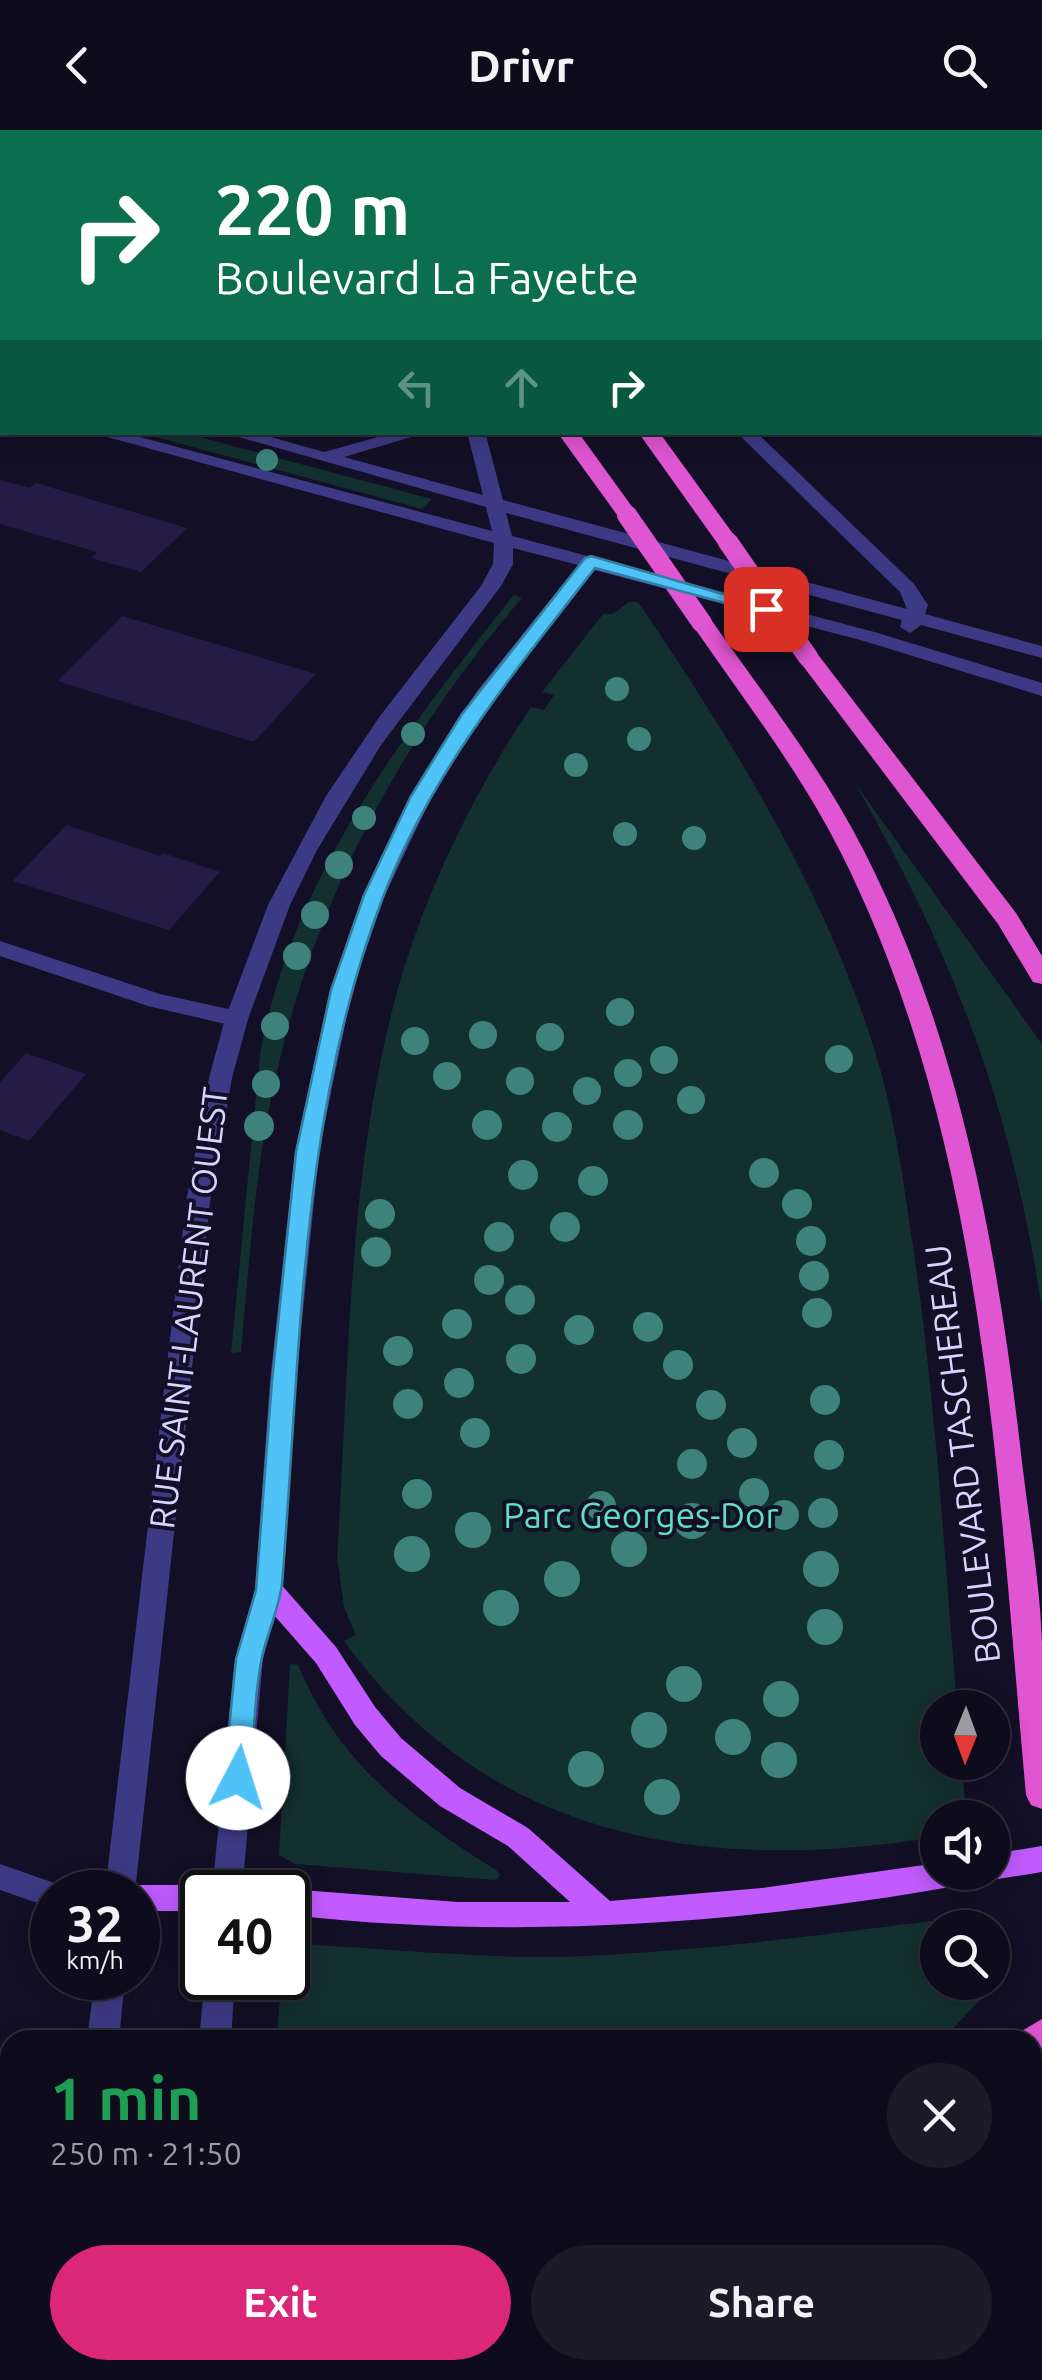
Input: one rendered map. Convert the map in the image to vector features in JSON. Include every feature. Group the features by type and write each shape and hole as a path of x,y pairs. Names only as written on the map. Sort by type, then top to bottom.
{"highway":[{"name":"BOULEVARD TASCHEREAU","path":"569,435 811,780 852,852 888,930 942,1082 970,1193 986,1285 1042,1791"},
{"path":"650,435 808,657 1008,920 1042,976"},
{"path":"1008,920 1042,955"}],"main road":[{"path":"268,1590 326,1656 391,1747 450,1797 518,1837 604,1914"},
{"path":"1010,1864 1042,1858"},
{"path":"310,1904 490,1916 604,1914 759,1902 920,1878"}],"street":[{"path":"109,435 898,645 1042,690"},
{"path":"241,435 1042,652"},
{"path":"322,457 407,435"},
{"path":"477,435 504,541"},
{"path":"748,435 907,588 918,605 916,618 898,645"},
{"path":"572,524 591,562"},
{"name":"RUE SAINT-LAURENT OUEST","path":"122,1870 202,1166 234,1018 279,906 324,819 389,718 497,576 504,564 504,541"},
{"path":"228,1870 249,1659 268,1590 307,1152 322,1065 356,940 398,842 453,742 500,673 591,562"},
{"path":"0,948 156,1001 234,1018"},
{"path":"0,1877 30,1887"},
{"path":"104,2030 108,2000"},
{"path":"215,2030 218,2000"}],"green space":[{"path":"148,435 192,435 432,499 422,509"},
{"path":"514,595 522,598 475,656 393,779 358,844 302,980 266,1125 241,1352 231,1353 260,1055 275,990 297,928 325,868 394,754"},
{"name":"Parc Georges-Dor","path":"629,602 638,602 708,708 772,816 829,929 853,988 887,1094 926,1351 956,1690 920,1690 920,1780 963,1780 965,1800 920,1800 920,1839 851,1847 768,1850 687,1844 609,1828 535,1801 466,1762 402,1709 344,1641 356,1635 344,1607 337,1556 352,1284 366,1148 391,1015 431,894 487,779 531,707 544,710 554,695 542,692 603,614 613,614"},
{"path":"855,783 1042,1044 1042,1310 1014,1167 975,1037 922,911"},
{"path":"290,1664 298,1665 334,1731 379,1784 433,1828 496,1870 500,1875 496,1880 295,1864 279,1855"},
{"path":"920,1922 920,2000 980,2000 952,2030 278,2030 280,2000 310,2000 310,1945 565,1957 744,1943"}],"building":[{"path":"0,480 30,488 36,483 187,528 141,572 91,558 97,552 0,524"},
{"path":"122,616 316,674 254,742 57,681"},
{"path":"66,825 220,872 169,930 13,881"},
{"path":"26,1053 86,1074 29,1141 0,1130 0,1082"}],"route":[{"path":"238,1778 249,1659 268,1590 307,1152 322,1065 341,990 374,895 421,796 468,718 591,562 766,609"}]}
